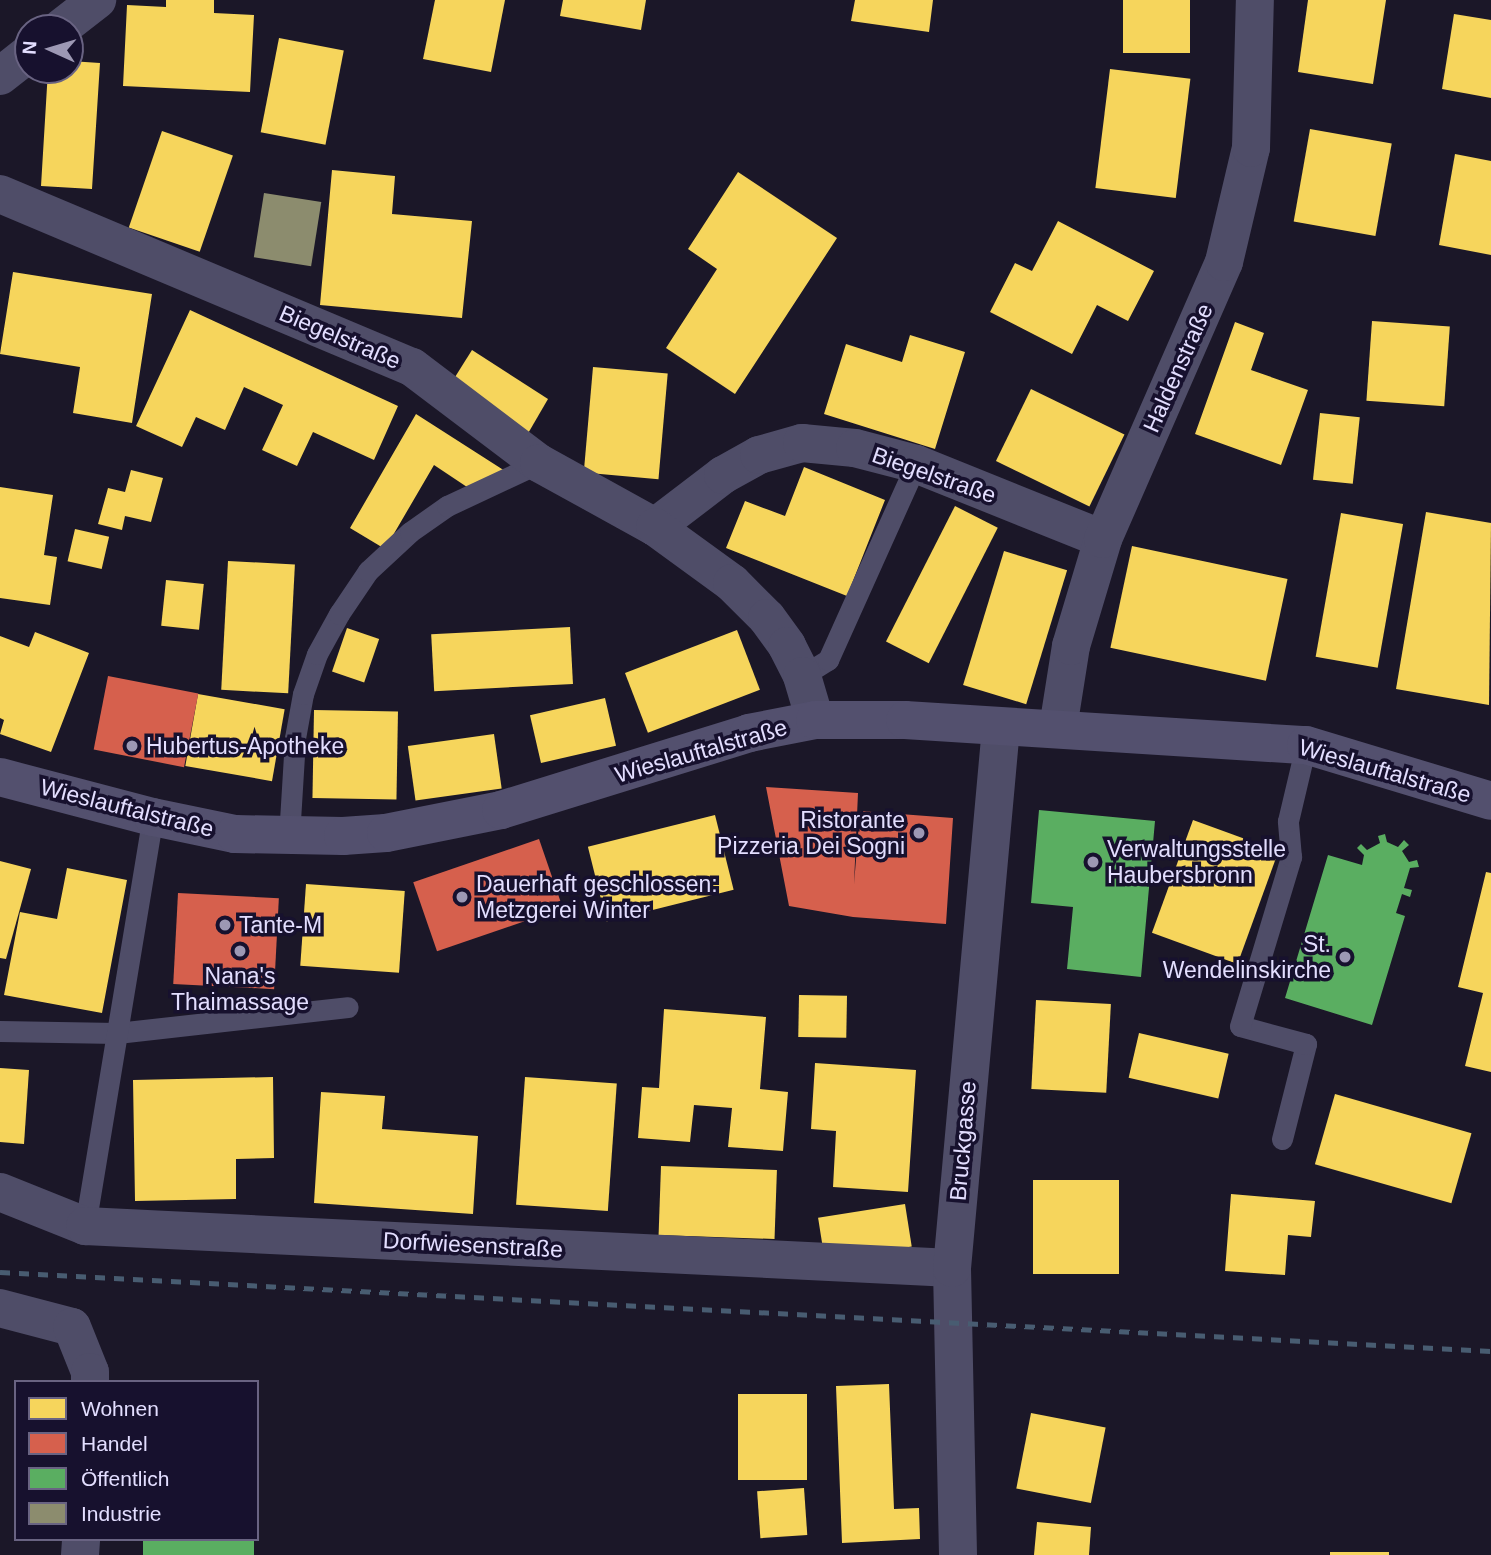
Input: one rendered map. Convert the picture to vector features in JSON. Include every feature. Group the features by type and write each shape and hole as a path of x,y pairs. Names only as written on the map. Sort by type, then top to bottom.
{"street":[{"path":"79,14 97,0"},
{"name":"Haldenstraße","path":"1058,728 1071,646 1103,539 1224,262 1251,148 1255,0"},
{"path":"0,76 14,65"},
{"name":"Biegelstraße","path":"0,194 412,367 539,463 655,527 732,583 767,618 787,646 802,676 815,720"},
{"name":"Biegelstraße","path":"655,527 723,475 759,455 802,443 855,448 916,464 1103,539"},
{"name":"Wieslauftalstraße","path":"0,777 153,817 235,834 289,838 386,833 501,810 749,733 815,720 905,720 1306,745 1491,800"},
{"name":"Bruckgasse","path":"958,1555 951,1268 1001,727"},
{"name":"Dorfwiesenstraße","path":"0,1192 85,1226 951,1268"},
{"path":"0,1308 72,1327 90,1373 90,1380"}],"lane":[{"path":"289,838 295,738 303,694 317,654 339,614 368,571 410,532 447,506 539,463"},
{"path":"802,676 828,660 916,464"},
{"path":"1282,1139 1306,1044 1240,1026 1292,857 1288,821 1306,745"},
{"path":"85,1226 153,817"},
{"path":"0,1031 117,1033 348,1007"}],"building: Wohnen":[{"path":"166,0 214,0 214,13 254,15 250,92 123,86 127,5 166,7"},
{"path":"435,0 505,0 491,72 423,59"},
{"path":"563,0 646,0 641,30 560,16"},
{"path":"855,0 933,0 929,32 851,21"},
{"path":"1123,0 1190,0 1190,53 1123,53"},
{"path":"1308,0 1386,0 1373,84 1298,72"},
{"path":"1454,14 1491,20 1491,98 1442,89"},
{"path":"279,38 344,51 325,145 261,132"},
{"path":"84,62 100,63 92,189 41,186 47,84 84,84"},
{"path":"1110,69 1190,79 1176,198 1095,188"},
{"path":"1310,129 1392,143 1375,236 1294,222"},
{"path":"162,131 233,155 200,252 129,227"},
{"path":"1455,154 1491,161 1491,255 1439,245"},
{"path":"332,170 395,176 392,214 472,221 462,318 320,305"},
{"path":"738,172 837,238 735,394 666,348 717,269 688,249"},
{"path":"1058,221 1154,271 1128,321 1097,305 1072,354 990,312 1015,263 1032,271"},
{"path":"13,272 152,294 132,423 73,413 80,367 0,354"},
{"path":"190,310 398,406 374,460 313,432 297,466 262,450 283,405 244,387 225,430 196,417 182,447 136,426"},
{"path":"1372,321 1450,326 1444,406 1366,401"},
{"path":"1235,322 1264,333 1251,370 1308,390 1281,465 1195,434"},
{"path":"910,335 965,352 935,449 824,414 846,344 902,362"},
{"path":"472,350 548,399 523,442 450,385"},
{"path":"593,367 668,374 658,479 584,473"},
{"path":"1031,389 1124,435 1089,506 996,461"},
{"path":"1320,413 1360,417 1353,484 1313,480"},
{"path":"416,414 505,471 467,487 434,465 385,549 350,528"},
{"path":"804,467 885,500 847,596 726,548 745,501 785,516"},
{"path":"131,470 163,478 151,522 125,516 122,530 98,524 108,488 125,492"},
{"path":"0,487 53,495 44,555 57,557 50,605 0,598"},
{"path":"955,506 998,528 929,663 886,641"},
{"path":"1426,512 1491,523 1489,705 1396,689"},
{"path":"1341,513 1403,524 1378,668 1316,657"},
{"path":"75,529 109,537 102,569 68,561"},
{"path":"1132,546 1288,579 1266,681 1110,648"},
{"path":"1004,551 1067,570 1026,704 963,685"},
{"path":"228,561 295,565 288,693 221,690"},
{"path":"166,580 204,584 199,630 161,626"},
{"path":"570,627 573,684 434,691 431,634"},
{"path":"347,628 379,639 364,683 332,671"},
{"path":"737,630 760,690 648,733 625,673"},
{"path":"35,632 89,653 51,752 0,734 4,720 0,718 0,636 29,647"},
{"path":"198,694 285,709 272,781 185,766"},
{"path":"605,698 616,746 541,763 530,715"},
{"path":"314,710 398,711 396,799 312,798"},
{"path":"494,734 502,788 416,801 408,746"},
{"path":"715,815 734,890 607,921 588,847"},
{"path":"1193,820 1279,851 1237,964 1152,933"},
{"path":"0,861 31,869 6,959 0,958"},
{"path":"67,868 127,880 102,1013 4,995 20,912 57,919"},
{"path":"1486,872 1491,873 1491,1072 1465,1066 1483,993 1458,987"},
{"path":"306,884 405,891 399,973 300,966"},
{"path":"799,995 847,996 846,1038 798,1037"},
{"path":"1036,1000 1111,1004 1106,1093 1031,1089"},
{"path":"664,1009 766,1017 760,1089 788,1092 783,1151 728,1147 732,1108 694,1105 690,1142 638,1138 642,1087 659,1088"},
{"path":"1139,1033 1229,1054 1218,1099 1129,1078"},
{"path":"815,1063 916,1070 908,1192 833,1187 836,1131 811,1129"},
{"path":"0,1068 29,1070 24,1144 0,1142"},
{"path":"273,1077 274,1158 236,1159 236,1199 135,1201 133,1080"},
{"path":"525,1077 617,1083 608,1211 516,1205"},
{"path":"321,1092 385,1096 382,1129 478,1136 473,1214 314,1203"},
{"path":"1335,1094 1471,1133 1451,1203 1315,1164"},
{"path":"661,1166 777,1170 775,1239 659,1235"},
{"path":"1033,1180 1119,1180 1119,1274 1033,1274"},
{"path":"1231,1194 1315,1201 1311,1237 1288,1235 1285,1275 1225,1271"},
{"path":"905,1204 912,1246 825,1260 818,1218"},
{"path":"889,1384 894,1509 919,1508 920,1539 842,1543 836,1386"},
{"path":"738,1394 807,1394 807,1480 738,1480"},
{"path":"1031,1413 1106,1428 1091,1503 1016,1489"},
{"path":"804,1488 807,1535 760,1538 757,1491"},
{"path":"1037,1522 1091,1527 1089,1555 1034,1555"},
{"path":"1330,1552 1389,1552 1389,1555 1330,1555"}],"building: Handel":[{"path":"108,676 198,694 184,767 94,750"},
{"path":"766,787 858,793 854,884 860,811 953,818 946,924 853,917 789,906"},
{"path":"539,839 563,908 437,951 413,882"},
{"path":"178,893 279,898 274,989 173,984"}],"building: Öffentlich":[{"name":"Verwaltungsstelle Haubersbronn","path":"1039,810 1155,821 1141,977 1067,969 1073,907 1031,903"},
{"name":"St. Wendelinskirche","path":"1385,834 1387,842 1398,847 1404,840 1409,845 1402,851 1409,862 1417,860 1419,867 1410,868 1404,888 1412,890 1410,897 1402,894 1396,913 1405,916 1372,1025 1285,998 1328,855 1362,865 1364,855 1357,848 1361,844 1367,850 1380,843 1378,836"},
{"path":"143,1541 254,1541 254,1555 143,1555"}],"building: Industrie":[{"path":"264,193 321,202 311,266 254,257"}],"railway":[{"path":"0,1272 1491,1351"}],"place":[{"name":"Hubertus-Apotheke","path":"132,746"},
{"name":"Ristorante Pizzeria Dei Sogni","path":"919,833"},
{"name":"Verwaltungsstelle Haubersbronn","path":"1093,862"},
{"name":"Dauerhaft geschlossen: Metzgerei Winter","path":"462,897"},
{"name":"Tante-M","path":"225,925"},
{"name":"Nana's Thaimassage","path":"240,951"},
{"name":"St. Wendelinskirche","path":"1345,957"}]}
